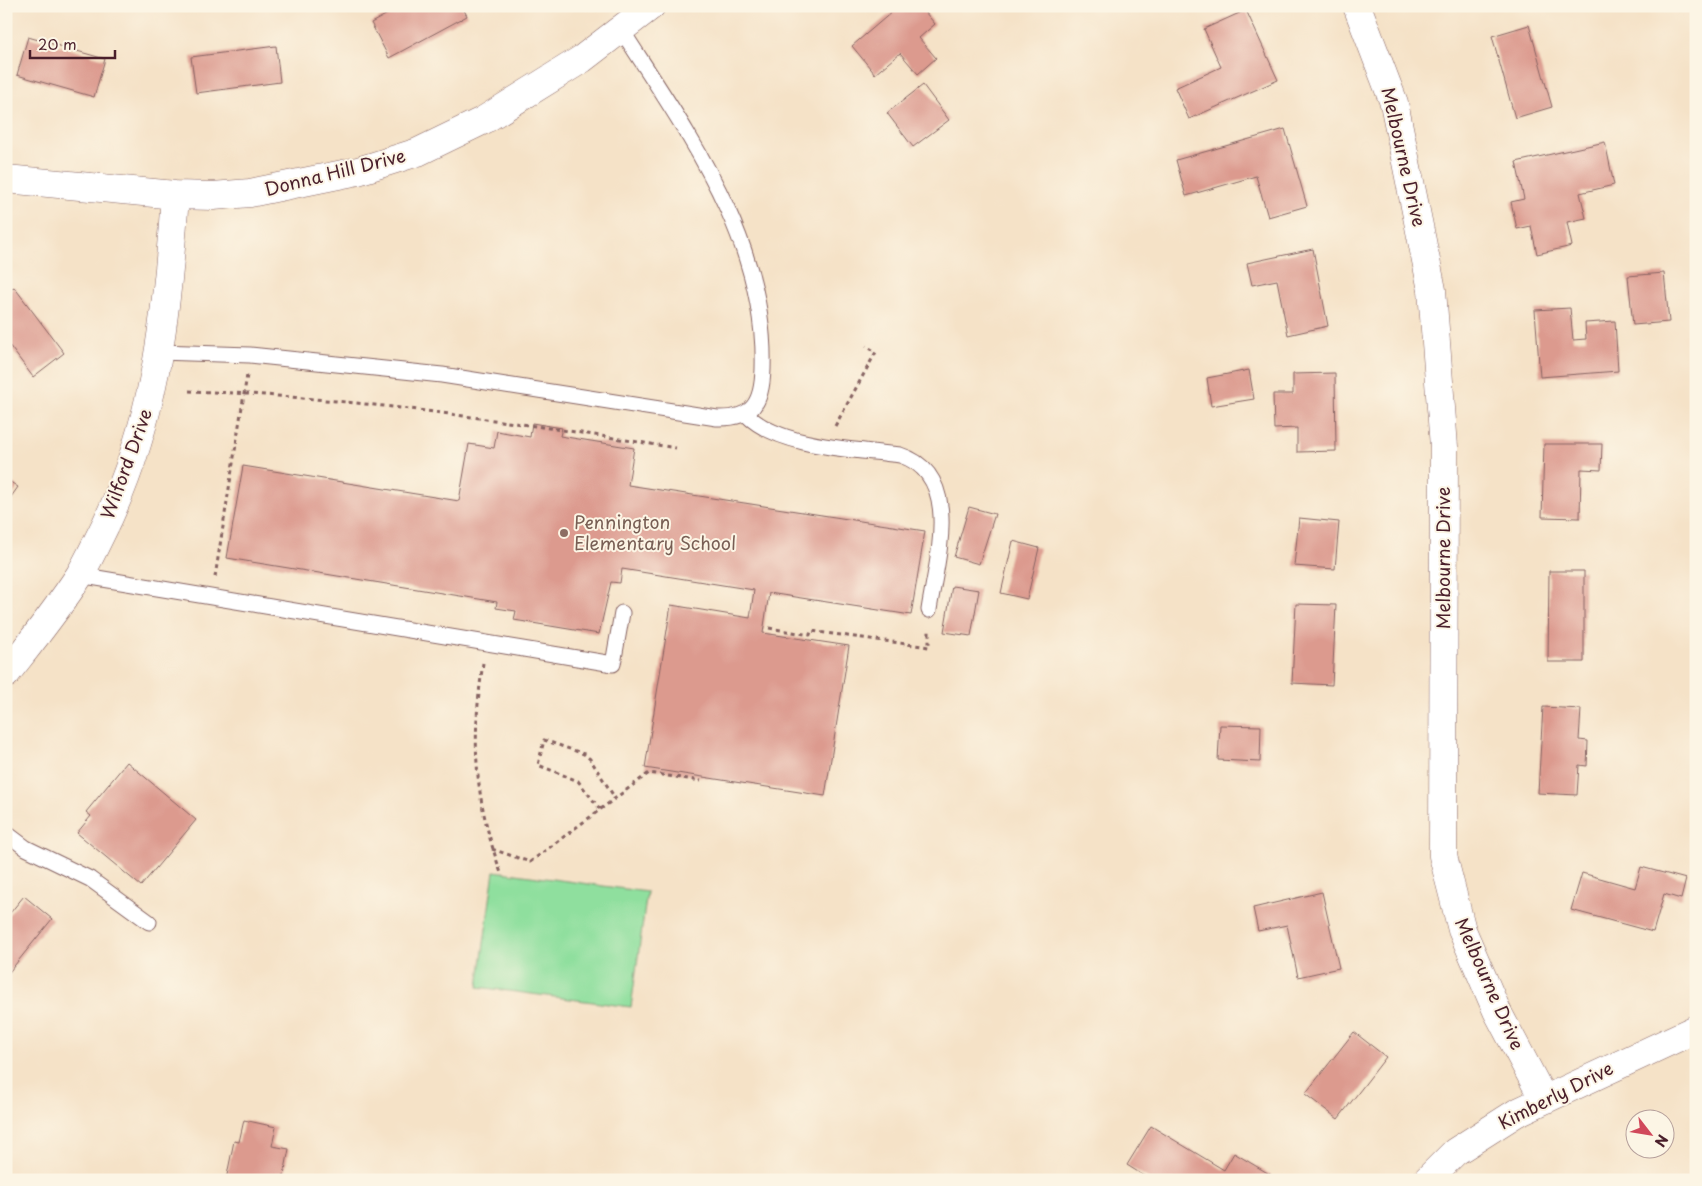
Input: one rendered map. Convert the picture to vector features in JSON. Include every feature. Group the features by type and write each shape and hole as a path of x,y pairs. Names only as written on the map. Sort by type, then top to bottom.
{"street":[{"name":"Donna Hill Drive","path":"6,179 175,195 213,196 250,193 358,171 418,152 484,120 532,91 621,30 651,6"},
{"name":"Melbourne Drive","path":"1357,6 1394,103 1432,290 1444,447 1443,856 1462,930 1497,1010 1544,1100"},
{"name":"Wilford Drive","path":"6,674 80,575 111,514 136,453 149,406 159,352 175,195"},
{"name":"Kimberly Drive","path":"1427,1180 1455,1152 1516,1113 1696,1029"}],"lane":[{"path":"159,352 250,355 442,375 717,418 733,418 746,414 757,402 763,372 760,308 751,269 725,201 674,114 621,30"},
{"path":"746,414 763,428 781,437 900,455 913,459 931,478 941,501 943,514 929,610"},
{"path":"80,575 613,664 622,613"},
{"path":"6,832 26,848 90,879 148,922"}],"path":[{"path":"825,444 876,352 866,346"},
{"path":"212,597 250,355"},
{"path":"189,390 244,393 449,412 676,448"},
{"path":"769,628 810,635 811,630 929,647 929,610"},
{"path":"486,643 476,712 475,740 480,792 492,849 501,873"},
{"path":"600,809 578,781 538,765 544,740 584,754 590,759 616,798"},
{"path":"492,849 530,862 649,773 701,781"}],"green space":[{"path":"494,871 647,892 631,1007 478,987"}],"building":[{"path":"402,6 462,6 467,16 389,58 371,23"},
{"path":"899,6 920,6 935,24 919,38 936,58 918,74 900,53 875,74 852,46"},
{"path":"1246,10 1278,80 1189,119 1175,88 1221,67 1204,29"},
{"path":"1529,25 1552,107 1515,118 1492,36"},
{"path":"28,37 105,59 94,97 17,75"},
{"path":"276,46 280,82 196,93 191,57"},
{"path":"923,85 949,120 913,147 887,113"},
{"path":"1285,129 1307,206 1268,217 1256,176 1186,196 1176,160"},
{"path":"1605,142 1614,185 1580,193 1586,218 1567,222 1572,246 1537,254 1531,226 1517,229 1511,202 1524,199 1516,162"},
{"path":"1313,249 1328,326 1288,335 1277,280 1252,285 1247,263"},
{"path":"1664,273 1669,322 1633,325 1628,276"},
{"path":"14,287 64,353 33,377 6,341 6,293"},
{"path":"1570,308 1573,340 1586,339 1585,323 1615,321 1618,371 1540,377 1535,310"},
{"path":"1249,370 1254,399 1211,406 1207,378"},
{"path":"1335,373 1336,451 1297,452 1297,428 1274,429 1273,394 1293,394 1293,374"},
{"path":"532,423 562,428 560,436 634,448 628,485 925,531 911,615 769,593 763,633 849,646 825,796 645,768 671,605 750,618 754,590 622,569 620,583 611,582 599,634 514,620 516,611 496,608 497,602 227,558 243,466 459,501 469,444 494,448 497,431 530,437"},
{"path":"1544,444 1602,444 1601,470 1581,469 1580,518 1542,517"},
{"path":"6,479 18,487 6,504"},
{"path":"969,507 995,514 979,564 954,557"},
{"path":"1299,518 1339,522 1335,569 1294,566"},
{"path":"1013,541 1039,548 1027,599 1001,593"},
{"path":"1549,571 1584,571 1584,662 1548,662"},
{"path":"952,586 979,590 971,636 944,632"},
{"path":"1296,604 1336,605 1332,685 1292,683"},
{"path":"1543,707 1581,709 1579,740 1588,741 1587,766 1579,765 1577,795 1538,793"},
{"path":"1220,725 1261,726 1260,762 1218,760"},
{"path":"127,762 196,820 141,886 77,833 91,816 86,812"},
{"path":"1641,867 1686,879 1681,899 1664,894 1653,932 1571,910 1582,873 1635,888"},
{"path":"1322,892 1339,968 1298,977 1287,925 1258,931 1253,908"},
{"path":"24,896 52,919 6,976 6,918"},
{"path":"1354,1032 1386,1057 1338,1119 1305,1094"},
{"path":"244,1120 276,1127 272,1146 289,1149 283,1180 226,1180 234,1141 239,1142"},
{"path":"1151,1126 1224,1170 1234,1153 1271,1175 1268,1180 1151,1180 1127,1165"}],"place":[{"name":"Pennington Elementary School","path":"564,533"}]}
